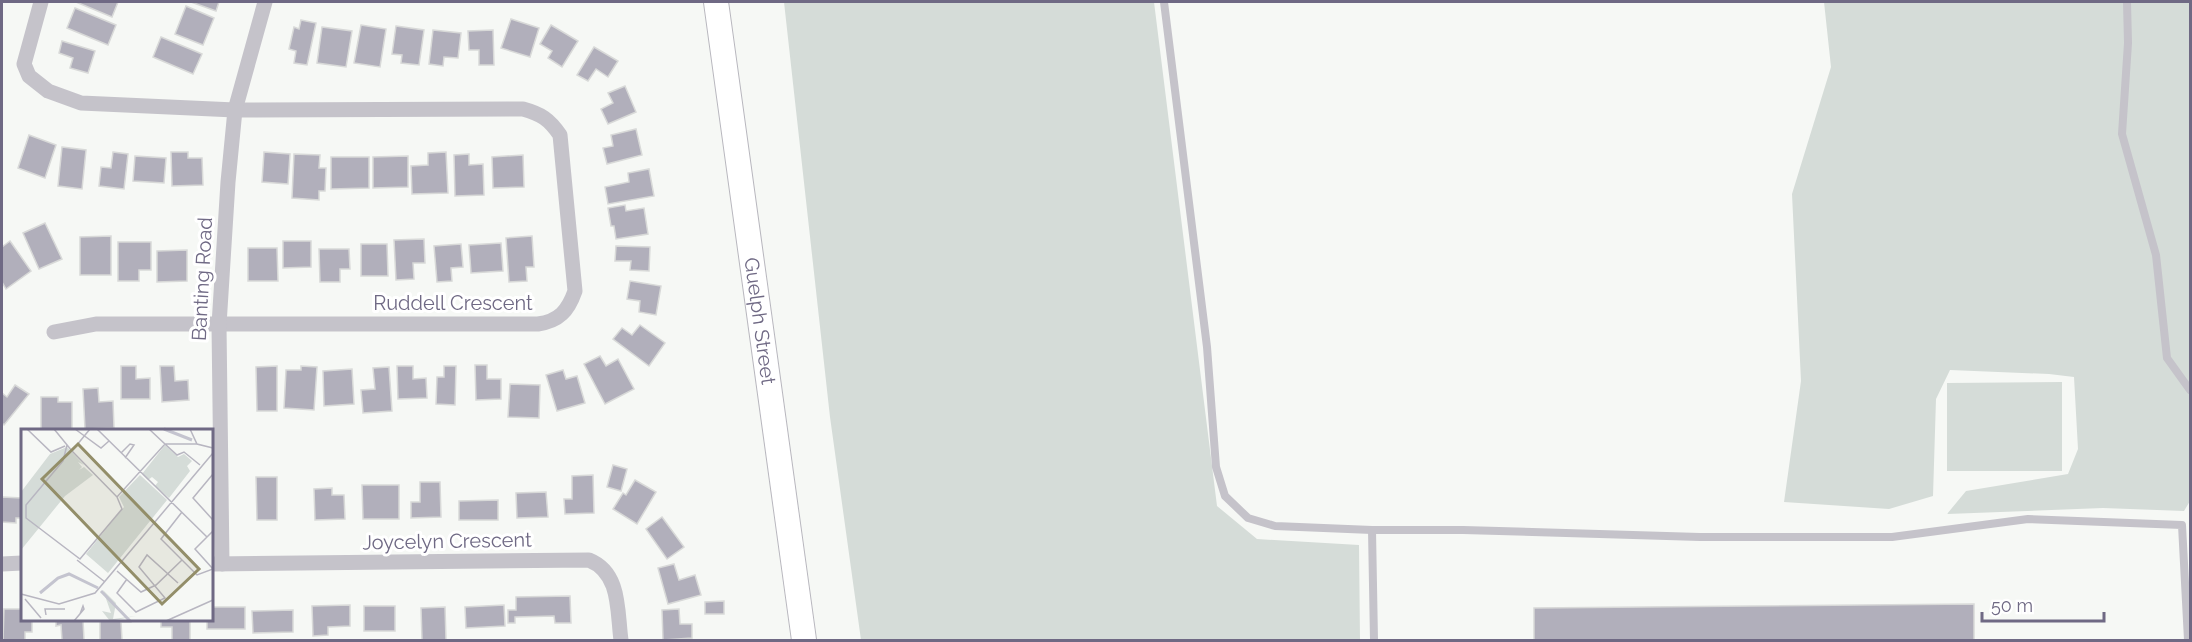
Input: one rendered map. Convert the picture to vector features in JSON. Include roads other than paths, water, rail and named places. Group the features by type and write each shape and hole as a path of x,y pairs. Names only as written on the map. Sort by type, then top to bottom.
{"main road":[{"name":"Guelph Street","path":"716,2 804,640"}],"street":[{"name":"Ruddell Crescent","path":"41,2 24,64 29,76 48,92 81,103 235,110 522,109 538,113 550,121 560,135 575,291 570,306 560,316 550,322 538,324 96,324 54,332"},
{"name":"Banting Road","path":"217,564 219,325 235,110 265,2"},
{"name":"Joycelyn Crescent","path":"217,564 589,560 600,564 612,578 621,640"},
{"path":"2,564 21,563"}],"lane":[{"path":"1164,2 1207,347 1216,467 1225,496 1248,518 1275,526 1700,537 1881,537 2028,519 2186,525 2188,640"},
{"path":"2127,2 2128,43 2122,134 2156,255 2166,358 2190,390"},
{"path":"1372,530 1374,640"}]}
